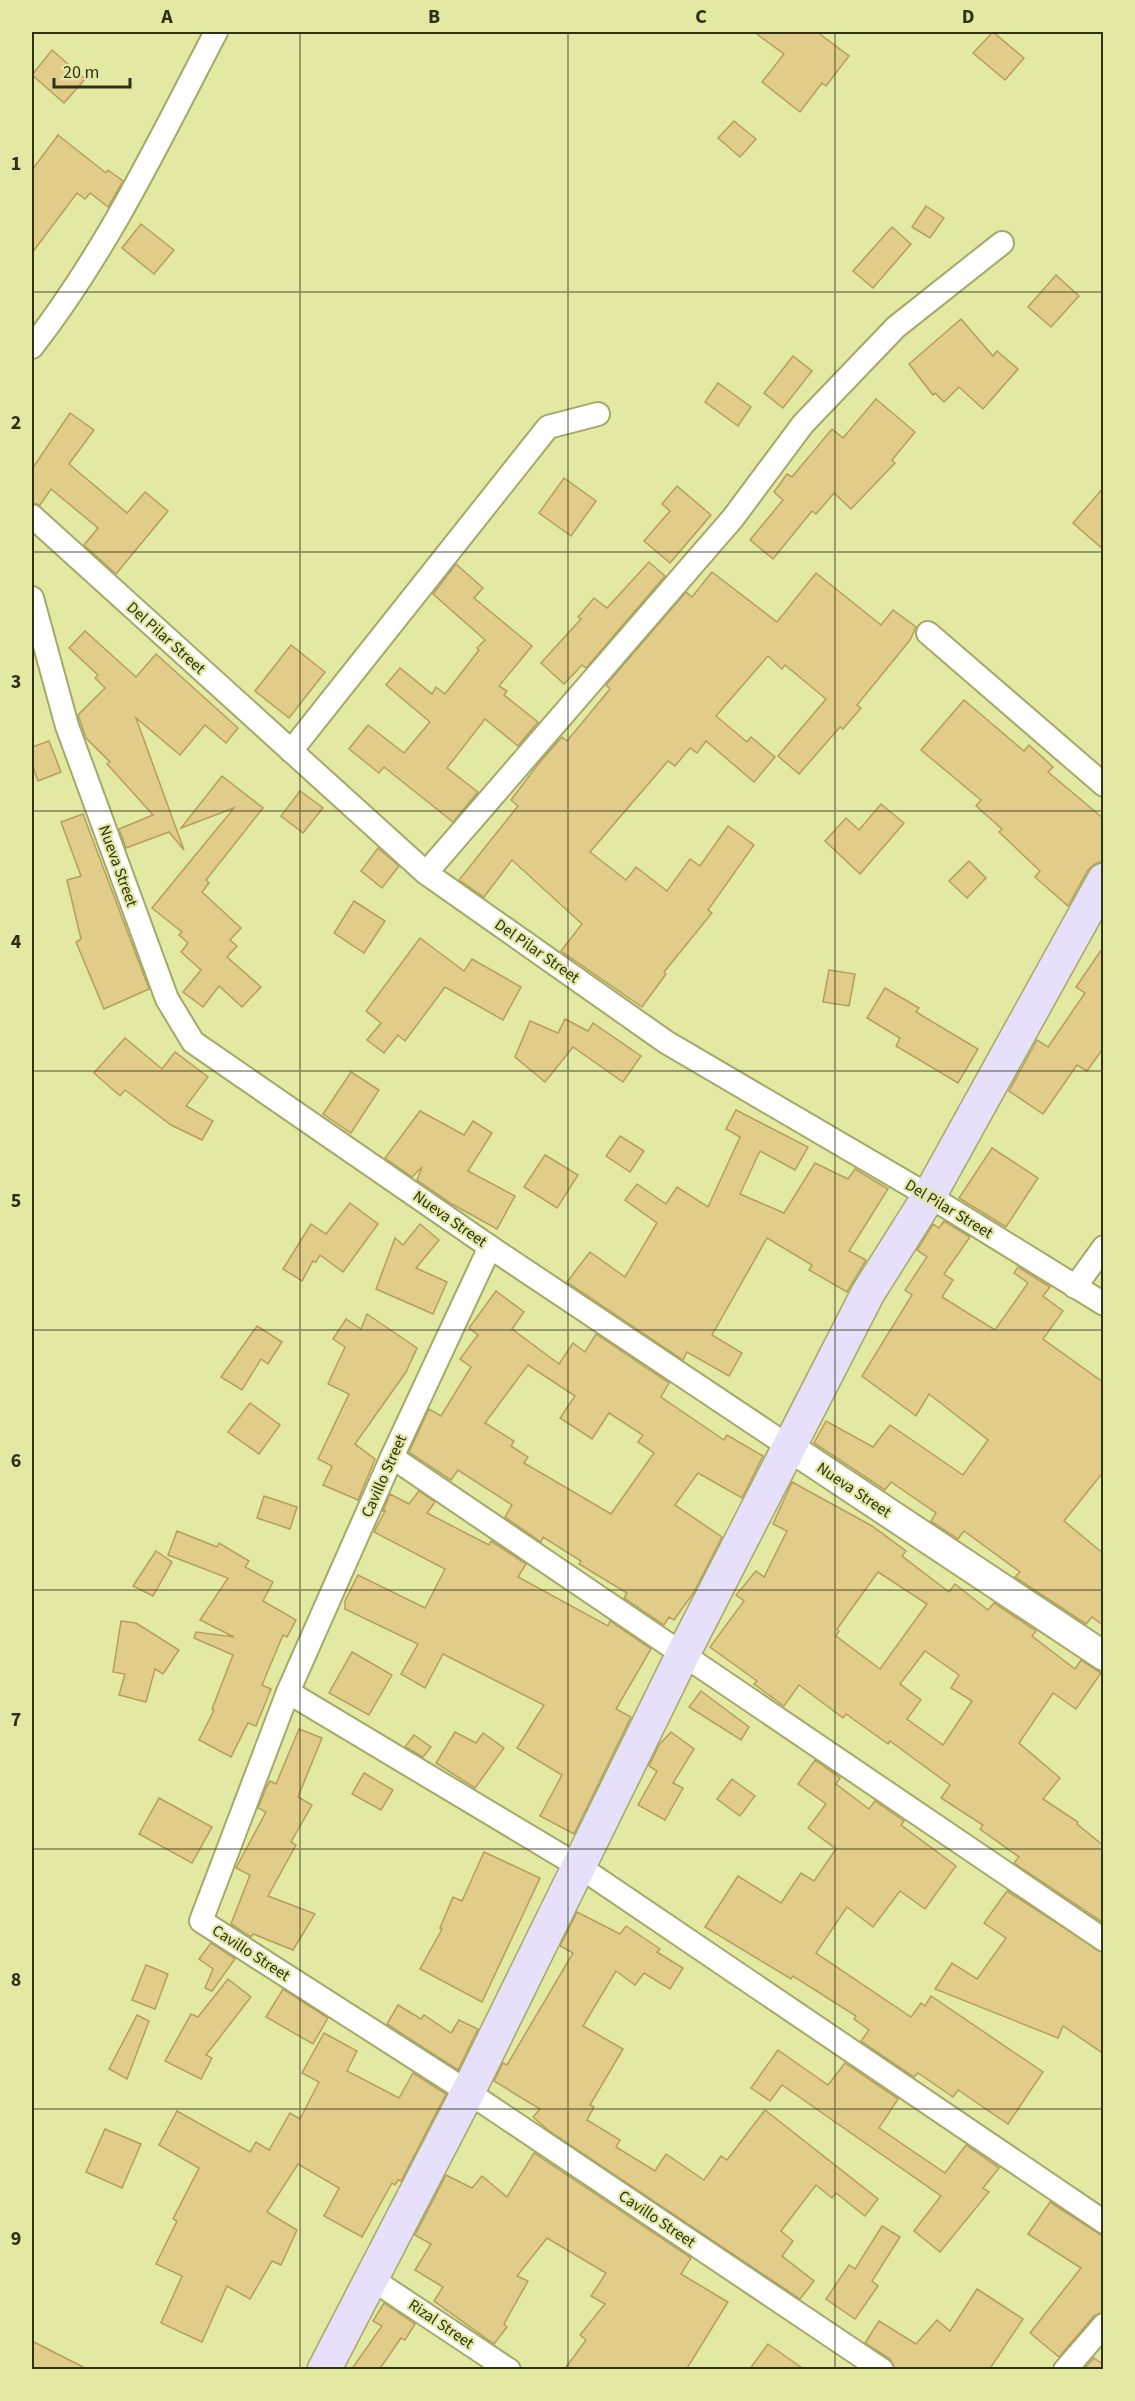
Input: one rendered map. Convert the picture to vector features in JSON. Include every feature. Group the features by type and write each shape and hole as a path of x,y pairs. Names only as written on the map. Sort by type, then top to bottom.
{"main road":[{"path":"324,2370 468,2092 684,1652 868,1293 929,1196 1104,880"}],"street":[{"path":"32,347 53,319 132,193 216,32"},
{"path":"426,873 726,527 803,424 896,327 1002,243"},
{"path":"291,751 548,427 598,414"},
{"name":"Del Pilar Street","path":"32,516 426,873 666,1042 929,1196 1104,1304"},
{"name":"Nueva Street","path":"32,598 67,726 167,999 193,1042 490,1247 1104,1656"},
{"path":"928,633 1104,785"},
{"name":"Cavillo Street","path":"490,1247 392,1457 288,1692 201,1921 468,2092 882,2370"},
{"path":"1075,1287 1104,1247"},
{"path":"392,1457 684,1652 1104,1940"},
{"path":"288,1692 580,1867 1104,2222"},
{"name":"Rizal Street","path":"372,2278 509,2370"},
{"path":"1065,2370 1104,2325"}],"building":[{"path":"754,32 817,32 849,56 826,86 822,83 800,112 762,82 784,54"},
{"path":"993,32 1024,58 1005,80 973,53"},
{"path":"52,50 85,79 64,103 32,75"},
{"path":"734,121 756,139 740,157 718,138"},
{"path":"58,135 106,173 108,170 123,181 108,207 90,193 85,199 77,193 32,253 32,170"},
{"path":"926,206 944,218 930,238 912,227"},
{"path":"141,224 174,250 154,274 122,248"},
{"path":"892,227 911,244 873,288 853,271"},
{"path":"1056,275 1079,296 1051,327 1028,307"},
{"path":"961,319 993,356 997,351 1018,369 983,409 959,387 944,402 935,393 933,395 909,364"},
{"path":"793,356 812,371 783,408 764,393"},
{"path":"718,383 751,407 738,426 705,402"},
{"path":"876,399 915,432 892,460 895,463 851,509 834,493 816,514 812,511 773,559 750,540 783,500 774,492 787,474 792,477 832,429 843,438"},
{"path":"70,413 94,430 69,464 127,513 145,492 168,511 116,574 84,545 98,528 51,489 40,505 32,503 32,469"},
{"path":"564,478 596,501 571,536 539,513"},
{"path":"677,486 711,515 670,563 644,541 670,511 662,504"},
{"path":"1104,487 1104,550 1073,523"},
{"path":"649,562 665,576 586,668 582,665 564,684 541,663 581,619 578,617 594,598 607,608"},
{"path":"456,564 483,588 474,598 532,646 499,686 507,691 504,695 538,722 518,746 485,719 447,768 478,792 453,822 384,767 379,773 349,749 368,725 404,753 430,722 386,685 400,668 432,694 436,687 445,694 485,640 433,594"},
{"path":"712,572 777,622 816,573 881,625 893,610 916,627 910,640 857,705 861,708 843,729 840,727 799,774 778,756 826,699 785,665 782,669 768,656 716,716 747,742 751,737 775,757 754,782 706,741 697,753 690,748 675,766 668,761 590,852 626,880 636,867 667,891 690,859 700,866 728,826 754,845 708,910 712,913 664,972 666,974 642,1007 561,951 582,924 512,860 484,897 459,880 518,806 511,800 539,763 562,737 567,741 610,689 606,685 686,592 692,597"},
{"path":"85,631 136,677 156,654 238,728 226,743 205,725 180,755 136,718 184,850 169,832 126,848 119,829 153,815 107,764 110,762 86,738 78,715 105,688 95,678 98,675 69,648"},
{"path":"291,645 325,672 289,718 255,691"},
{"path":"964,700 1024,751 1029,745 1053,767 1048,772 1104,819 1104,861 1088,870 1068,906 1035,877 1040,871 999,832 1002,829 976,806 981,800 921,750"},
{"path":"49,741 61,772 38,781 32,764 32,747"},
{"path":"222,776 263,808 206,880 209,883 202,892 241,928 230,940 237,946 227,957 261,987 242,1007 219,986 203,1007 183,992 201,970 181,952 188,943 179,935 182,932 152,908 234,808 181,828"},
{"path":"300,791 323,808 303,833 281,816"},
{"path":"881,804 904,823 860,874 825,841 846,818 859,830"},
{"path":"83,814 149,989 104,1009 76,942 81,939 67,880 81,876 61,822"},
{"path":"378,848 399,866 382,888 361,871"},
{"path":"969,861 986,878 967,898 949,881"},
{"path":"354,901 385,921 364,953 334,933"},
{"path":"420,938 464,971 472,959 521,987 503,1020 445,987 405,1041 398,1035 384,1053 367,1040 381,1023 366,1011"},
{"path":"1104,946 1104,1047 1087,1071 1077,1065 1043,1114 1009,1091 1037,1040 1048,1047 1085,993 1076,987"},
{"path":"829,970 855,974 849,1006 823,1002"},
{"path":"885,988 919,1008 916,1012 978,1049 958,1083 896,1046 900,1038 867,1018"},
{"path":"565,1019 588,1031 593,1023 641,1056 623,1082 573,1047 545,1082 515,1057 530,1021 558,1033"},
{"path":"125,1038 162,1069 175,1052 208,1077 186,1106 213,1121 202,1140 171,1125 125,1090 120,1096 94,1073"},
{"path":"351,1072 379,1090 351,1133 323,1114"},
{"path":"736,1110 808,1147 795,1170 760,1151 740,1194 784,1213 815,1163 848,1179 855,1169 888,1189 849,1251 866,1260 847,1292 809,1270 812,1265 767,1238 712,1335 742,1353 729,1376 687,1352 683,1360 567,1282 590,1252 625,1277 657,1223 625,1200 637,1184 666,1204 677,1187 708,1207 740,1137 726,1129"},
{"path":"420,1111 464,1135 473,1121 492,1133 468,1171 515,1196 497,1229 452,1204 417,1180 422,1167 412,1177 385,1158"},
{"path":"620,1136 644,1151 630,1172 606,1156"},
{"path":"992,1148 1038,1178 1006,1227 959,1198"},
{"path":"545,1155 578,1175 557,1208 524,1187"},
{"path":"350,1203 378,1224 343,1272 320,1255 316,1262 313,1261 302,1281 283,1269 311,1224 326,1234"},
{"path":"944,1221 970,1237 944,1274 953,1280 942,1297 995,1330 1028,1283 1014,1273 1018,1267 1050,1287 1043,1296 1063,1311 1043,1339 1104,1383 1104,1471 1064,1521 1104,1554 1104,1626 1092,1617 1086,1624 1015,1577 1020,1572 964,1531 958,1539 931,1521 936,1513 891,1482 885,1490 814,1443 826,1421 873,1447 890,1425 963,1475 988,1440 929,1394 916,1416 862,1376 912,1295 905,1290 927,1257 917,1250 933,1224 939,1228"},
{"path":"420,1224 439,1240 416,1268 447,1282 433,1314 376,1289 395,1238 403,1245"},
{"path":"496,1291 524,1312 512,1329 559,1364 573,1343 585,1352 596,1334 669,1383 661,1397 724,1440 727,1435 763,1456 742,1498 698,1473 675,1505 722,1537 694,1592 674,1620 669,1617 664,1625 624,1598 627,1593 579,1564 581,1561 543,1537 541,1542 505,1517 512,1505 458,1470 451,1480 409,1452 429,1409 441,1416 471,1367 460,1359 478,1335 469,1328","holes":["528,1365 575,1396 560,1418 592,1439 609,1413 643,1435 638,1442 654,1453 611,1514 524,1463 528,1457 511,1446 514,1441 485,1423"]},
{"path":"367,1314 417,1348 406,1372 355,1444 375,1459 358,1500 323,1485 332,1466 318,1459 349,1394 328,1384 345,1347 333,1339 346,1319 361,1329"},
{"path":"257,1326 282,1342 268,1364 261,1359 242,1390 221,1377"},
{"path":"250,1403 280,1425 259,1454 228,1432"},
{"path":"792,1482 872,1526 906,1551 902,1556 949,1592 955,1584 988,1610 994,1603 1036,1631 1032,1636 1075,1669 1081,1660 1101,1673 1076,1709 1053,1693 1019,1743 1060,1778 1043,1799 1078,1822 1077,1824 1104,1846 1104,1923 1014,1863 1019,1857 980,1829 983,1825 941,1798 950,1785 890,1741 888,1744 846,1714 843,1718 799,1685 784,1706 754,1684 757,1681 710,1647 744,1601 736,1595 756,1571 764,1577 787,1531 773,1524","holes":["878,1572 927,1604 880,1669 836,1636 839,1631 837,1629","925,1651 959,1675 951,1688 972,1701 943,1745 907,1719 921,1700 900,1684"]},
{"path":"419,1491 435,1502 427,1513 489,1545 491,1541 526,1564 518,1577 608,1626 610,1621 651,1649 616,1709 631,1717 574,1834 540,1816 562,1775 517,1748 544,1705 443,1654 425,1688 401,1674 418,1644 345,1609 345,1601 358,1575 425,1608 445,1569 374,1532 385,1511 383,1511 390,1494 409,1504"},
{"path":"264,1496 297,1507 290,1529 257,1518"},
{"path":"177,1531 217,1547 219,1543 249,1561 245,1567 273,1582 263,1601 296,1620 287,1637 283,1635 262,1685 271,1689 256,1726 248,1723 231,1757 199,1740 214,1710 212,1709 233,1655 194,1638 196,1632 234,1637 200,1620 228,1578 168,1555"},
{"path":"156,1551 172,1562 153,1596 133,1586"},
{"path":"121,1621 136,1623 179,1650 163,1674 155,1669 146,1702 119,1695 125,1674 113,1672"},
{"path":"352,1652 392,1675 369,1715 329,1693"},
{"path":"701,1691 749,1727 741,1740 689,1707"},
{"path":"299,1729 322,1738 298,1797 312,1805 291,1842 296,1845 268,1896 315,1914 293,1950 253,1934 251,1937 231,1924 250,1875 236,1868 266,1812 258,1808 266,1788 270,1781 276,1784"},
{"path":"455,1732 476,1743 483,1733 504,1748 475,1788 436,1763"},
{"path":"671,1732 694,1749 673,1783 683,1788 665,1820 638,1805 657,1771 649,1766 659,1745"},
{"path":"414,1735 431,1747 423,1757 405,1747"},
{"path":"815,1760 840,1778 836,1784 869,1809 875,1801 904,1821 901,1825 956,1866 925,1909 900,1891 873,1927 847,1907 816,1953 911,2017 921,2003 925,2006 931,1996 1043,2072 1008,2124 958,2090 953,2097 918,2073 914,2077 861,2041 869,2030 854,2019 856,2016 793,1976 791,1979 705,1927 738,1876 781,1903 801,1873 814,1881 836,1849 808,1828 826,1804 798,1784"},
{"path":"364,1773 393,1790 381,1810 352,1794"},
{"path":"732,1779 755,1796 740,1816 717,1799"},
{"path":"159,1798 212,1827 192,1863 139,1834"},
{"path":"484,1852 540,1878 482,2002 420,1969 442,1929 440,1928 453,1897 462,1901"},
{"path":"1007,1891 1104,1953 1104,2054 1063,2026 1058,2038 935,1989 952,1963 977,1979 1006,1938 984,1923"},
{"path":"577,1912 620,1934 626,1926 660,1949 657,1952 683,1968 670,1989 644,1973 635,1985 616,1971 583,2026 623,2049 590,2105 594,2107 587,2120 620,2140 616,2147 655,2171 666,2154 704,2180 721,2156 727,2160 765,2110 878,2199 865,2216 836,2193 832,2198 816,2185 781,2231 793,2241 782,2256 814,2281 800,2299 548,2130 533,2117 540,2109 494,2081 503,2063 507,2065 573,1953 560,1946"},
{"path":"211,1943 235,1959 212,1991 205,1988 213,1969 199,1959"},
{"path":"146,1965 168,1974 155,2009 132,2000"},
{"path":"228,1979 251,1997 206,2055 212,2058 201,2079 165,2061 191,2014 198,2017"},
{"path":"283,1989 328,2018 313,2044 266,2017"},
{"path":"398,2005 421,2019 424,2015 451,2033 459,2020 478,2029 458,2070 387,2024"},
{"path":"137,2015 149,2021 127,2079 109,2069"},
{"path":"324,2033 357,2051 347,2071 399,2098 413,2073 446,2094 401,2181 398,2180 395,2185 392,2183 362,2237 324,2216 339,2188 298,2164 267,2212 297,2230 281,2265 272,2261 250,2299 227,2286 202,2342 161,2323 182,2276 156,2264 177,2221 173,2219 199,2168 159,2145 177,2111 250,2152 256,2142 269,2150 290,2113 300,2119 319,2082 302,2073"},
{"path":"778,2050 828,2085 845,2063 898,2099 879,2128 945,2173 966,2145 999,2168 983,2188 989,2192 940,2252 914,2231 941,2196 782,2085 770,2101 751,2088"},
{"path":"105,2129 141,2144 122,2188 86,2172"},
{"path":"534,2153 691,2258 681,2274 728,2302 686,2370 564,2370 586,2340 580,2335 605,2304 591,2296 606,2273 547,2238 517,2276 528,2281 504,2324 507,2327 494,2344 434,2301 443,2287 415,2270 431,2244 415,2235 446,2175 472,2188 482,2176 507,2197"},
{"path":"1050,2202 1104,2237 1104,2312 1094,2316 1059,2357 1030,2333 1081,2268 1028,2234"},
{"path":"882,2226 900,2237 872,2281 878,2286 855,2319 826,2299 849,2265 855,2269"},
{"path":"977,2289 1023,2319 989,2370 895,2370 890,2359 865,2343 879,2321 916,2344 937,2320 950,2331"},
{"path":"384,2303 415,2324 405,2340 401,2338 379,2370 351,2370 382,2326 373,2321"},
{"path":"32,2341 89,2370 32,2370"},
{"path":"768,2344 805,2370 749,2370"},
{"path":"1094,2358 1104,2365 1104,2370 1083,2370"}]}
